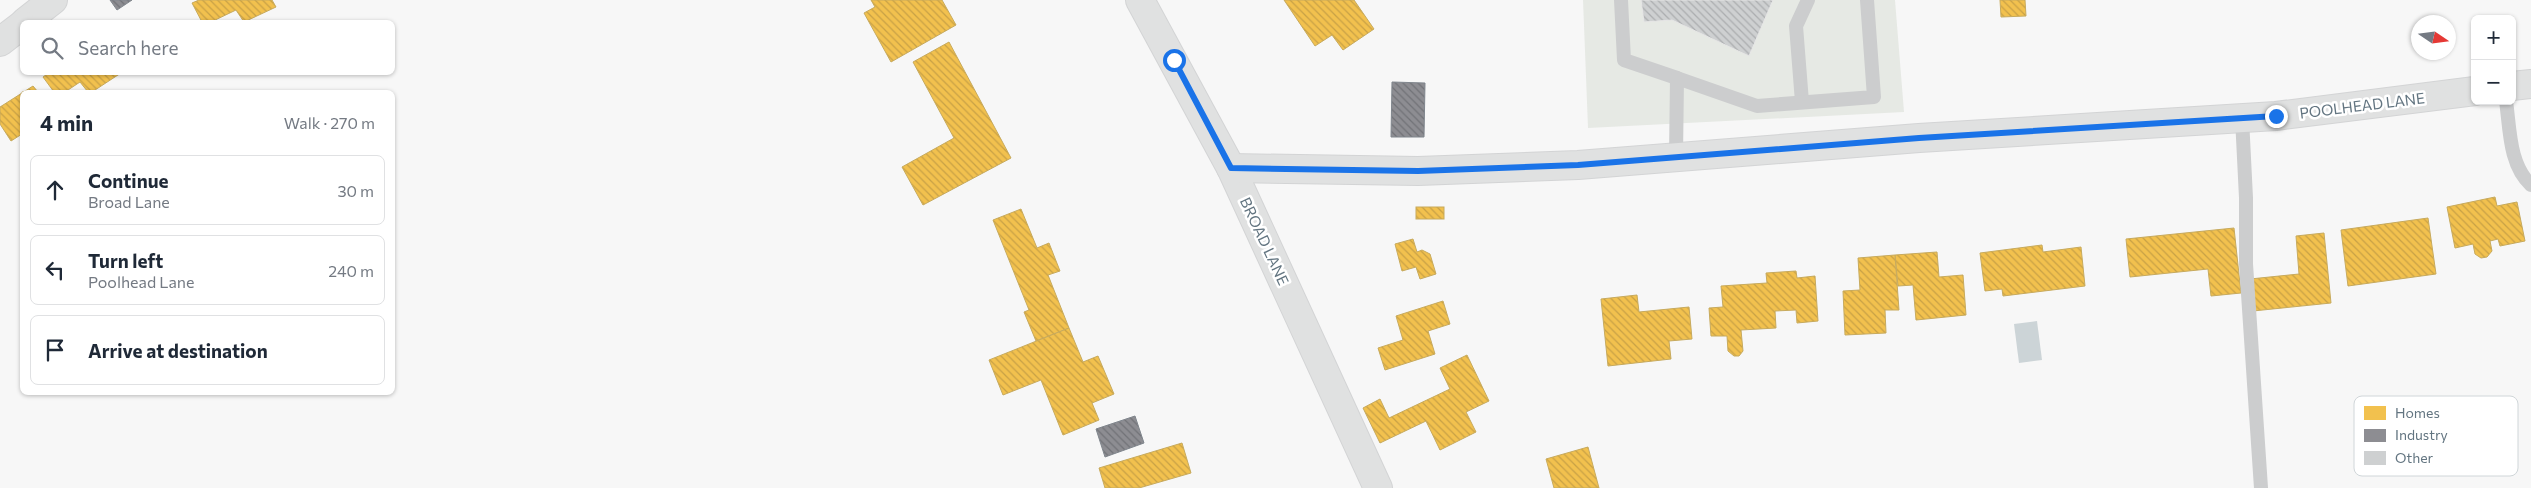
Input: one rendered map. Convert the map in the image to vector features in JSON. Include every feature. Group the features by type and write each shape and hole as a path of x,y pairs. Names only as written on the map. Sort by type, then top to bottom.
{"street":[{"path":"29,20 53,0"},
{"name":"BROAD LANE","path":"1140,0 1231,168 1378,488"},
{"path":"0,42 20,27"},
{"path":"2516,86 2531,84"},
{"name":"POOLHEAD LANE","path":"1231,168 1418,171 1578,165 1919,138 2276,116 2471,92"}],"lane":[{"path":"1621,0 1624,60 1756,106 1874,97 1867,0"},
{"path":"1802,102 1796,26 1808,0"},
{"path":"1676,157 1677,78"},
{"path":"2507,105 2513,152 2520,175 2531,185"},
{"path":"2242,118 2246,198 2246,264 2261,488"}],"shaded area":[{"path":"1583,0 1895,0 1904,112 1588,128"},
{"path":"2037,321 2042,360 2019,363 2014,324"}],"building: Homes":[{"path":"199,0 272,0 276,7 248,20 243,20 236,10 215,20 201,20 192,3"},
{"path":"871,0 942,0 956,25 891,62 864,13 875,7"},
{"path":"1284,0 1354,0 1374,29 1343,50 1332,35 1315,46"},
{"path":"2000,0 2025,0 2026,16 2001,17"},
{"path":"949,42 1011,158 923,205 902,167 954,138 913,62"},
{"path":"46,75 118,75 95,90 86,90 80,82 68,90 53,90 43,77"},
{"path":"33,86 36,90 27,90"},
{"path":"20,94 20,135 11,141 0,124 0,107"},
{"path":"2495,197 2497,206 2517,202 2525,241 2500,246 2498,239 2490,241 2492,251 2487,257 2481,258 2475,254 2473,244 2455,248 2447,207"},
{"path":"1416,207 1444,207 1444,219 1416,219"},
{"path":"1021,209 1037,248 1049,243 1060,271 1048,275 1069,328 1036,341 1024,312 1029,310 993,220"},
{"path":"2428,218 2436,274 2348,286 2341,230"},
{"path":"2234,228 2241,293 2211,296 2208,269 2130,277 2126,239"},
{"path":"2324,233 2331,303 2253,311 2250,279 2299,274 2296,236"},
{"path":"1413,239 1417,252 1422,250 1430,254 1436,274 1420,279 1416,267 1402,271 1395,244"},
{"path":"2042,245 2043,252 2081,247 2085,286 2003,296 2002,289 1985,291 1980,253"},
{"path":"1937,252 1939,277 1963,275 1966,315 1916,320 1913,285 1898,286 1895,255"},
{"path":"1895,255 1899,310 1885,310 1886,333 1845,335 1843,291 1860,290 1858,258"},
{"path":"1796,271 1797,278 1815,276 1818,321 1797,323 1796,310 1775,311 1776,328 1741,330 1743,351 1739,356 1734,356 1728,351 1727,336 1711,336 1709,308 1723,307 1721,286 1767,283 1766,273"},
{"path":"1637,295 1639,312 1689,307 1692,339 1669,341 1671,359 1608,366 1601,299"},
{"path":"1443,301 1450,324 1428,331 1435,354 1385,370 1378,348 1403,340 1396,316"},
{"path":"1069,328 1083,362 1098,356 1114,394 1092,403 1099,420 1063,435 1041,380 1003,395 989,360"},
{"path":"1467,355 1489,401 1466,412 1476,432 1440,450 1426,421 1380,443 1363,408 1380,399 1389,418 1450,389 1440,368"},
{"path":"1182,443 1191,473 1139,488 1105,488 1099,468"},
{"path":"1588,447 1599,488 1554,488 1546,459"}],"building: Industry":[{"path":"110,0 132,0 117,10"},
{"path":"1392,82 1425,83 1424,137 1391,137"},
{"path":"1135,416 1144,443 1105,457 1096,429"}],"building: Other":[{"path":"1641,0 1773,0 1749,56 1672,20 1644,22"}],"route":[{"path":"1174,60 1231,168 1418,171 1578,165 1919,138 2276,116"}]}
